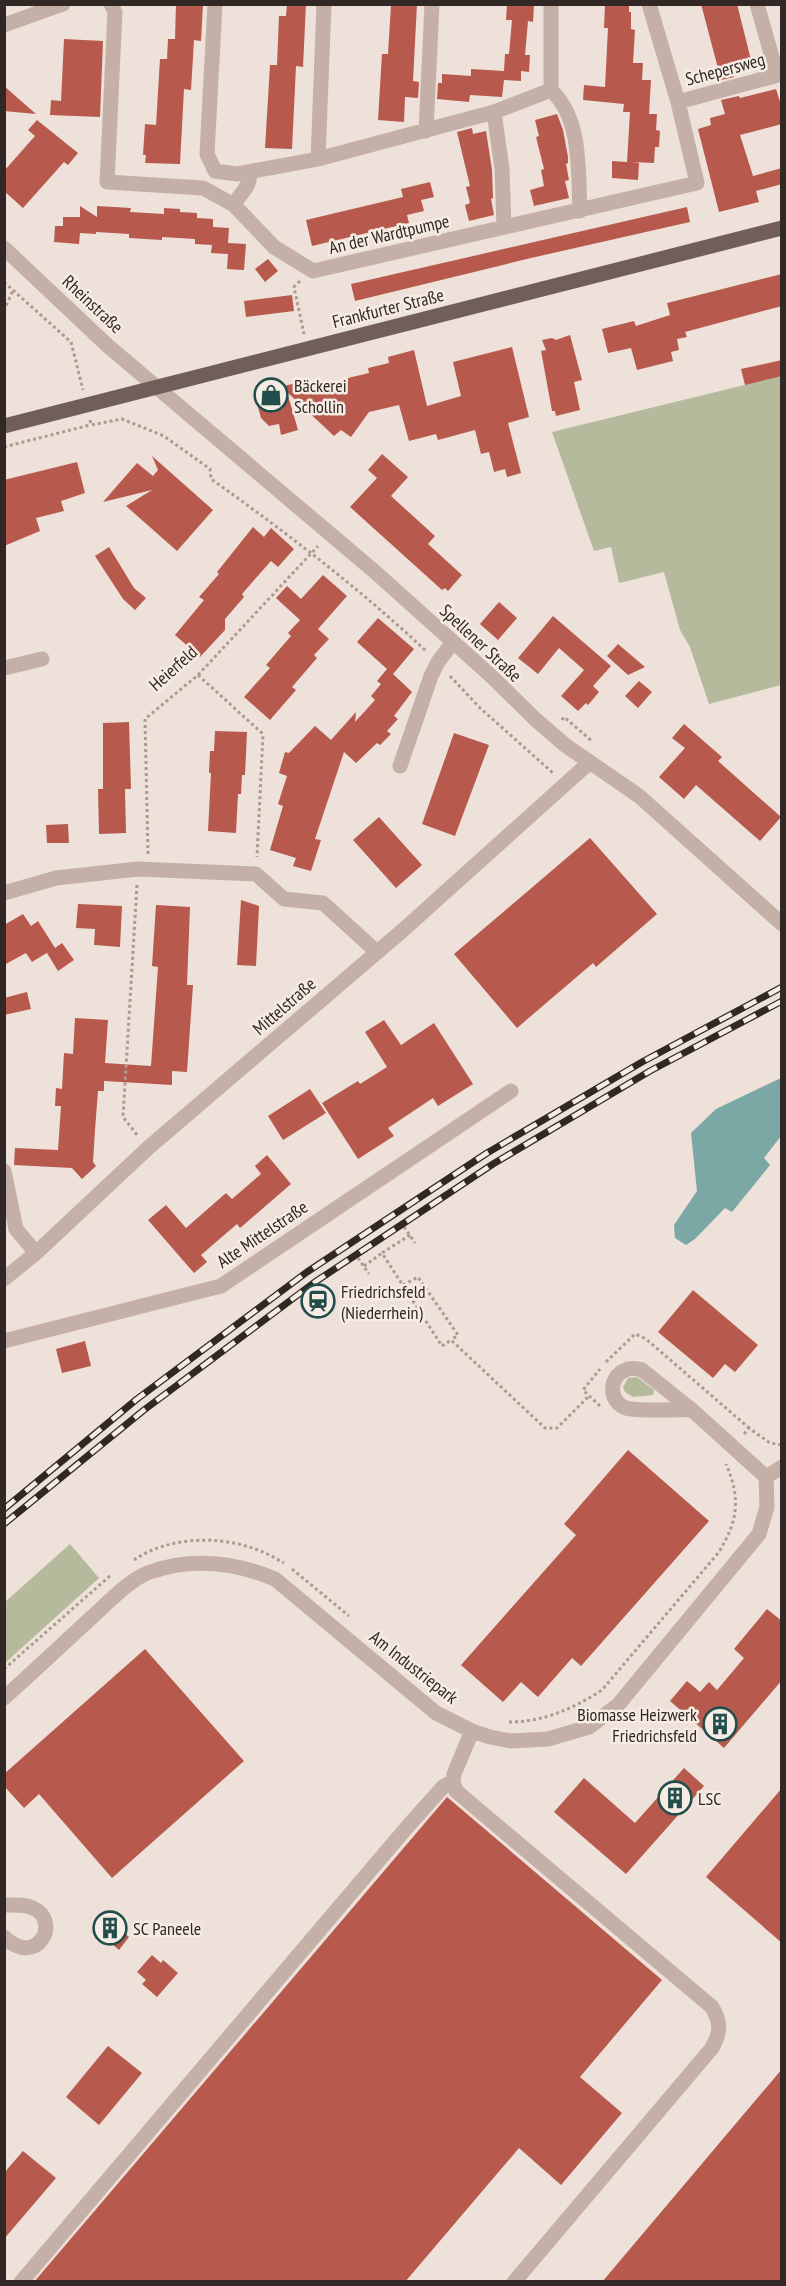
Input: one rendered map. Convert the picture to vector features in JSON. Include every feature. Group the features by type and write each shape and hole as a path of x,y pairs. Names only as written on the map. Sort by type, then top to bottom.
{"main road":[{"name":"Frankfurter Straße","path":"4,426 782,228"}],"street":[{"path":"4,25 63,4"},
{"name":"An der Wardtpumpe","path":"111,4 115,12 107,182 204,188 234,206 274,247 314,271 697,183 678,102 649,4"},
{"path":"215,4 207,154 215,171"},
{"path":"318,159 324,4"},
{"path":"426,131 432,4"},
{"path":"551,4 551,90 566,106 570,119 576,152 580,211"},
{"path":"756,4 779,75"},
{"name":"Schepersweg","path":"678,102 779,75"},
{"path":"215,171 237,174 318,159 494,112 551,90"},
{"path":"494,112 502,170 504,227"},
{"path":"204,188 215,171"},
{"path":"234,206 246,189 250,180 250,172"},
{"name":"Rheinstraße","path":"4,248 156,388"},
{"name":"Spellener Straße","path":"156,388 330,534 453,642 543,726 639,796 782,924"},
{"path":"400,766 438,662 453,642"},
{"path":"4,668 42,659"},
{"name":"Mittelstraße","path":"4,1279 36,1254 148,1148 377,952 590,762"},
{"path":"4,893 56,878 138,869 256,874 284,899 323,903 377,952"},
{"name":"Alte Mittelstraße","path":"4,1341 220,1286 511,1090"},
{"path":"4,1171 16,1229 36,1254"},
{"path":"692,1410 627,1408 617,1401 612,1386 615,1379 627,1369 642,1370 692,1410 766,1477 782,1467"},
{"name":"Am Industriepark","path":"4,1698 117,1594 148,1573 180,1564 216,1562 251,1569 275,1579 436,1713 472,1731 490,1737 512,1741 548,1739 589,1727 618,1705 759,1534 766,1507 766,1477"},
{"path":"472,1731 453,1781 456,1791 712,2007 720,2026 712,2048 514,2282"},
{"path":"21,2282 442,1786 453,1781"},
{"path":"4,1905 27,1905 35,1908 42,1914 46,1930 38,1944 30,1948 22,1949 14,1946 4,1937"}],"path":[{"path":"307,349 294,286 314,271"},
{"path":"4,282 70,342 91,425"},
{"path":"4,311 13,290"},
{"path":"4,447 122,419 164,436 210,469 211,479 274,523 374,602 438,662 480,708 566,785"},
{"name":"Heierfeld","path":"148,1148 123,1117 138,869 148,853 145,719 198,675 330,534"},
{"path":"198,675 263,734 256,874"},
{"path":"404,1227 415,1243"},
{"path":"364,1266 410,1235"},
{"path":"382,1252 403,1285 411,1296 442,1346 458,1335 418,1277 403,1285"},
{"path":"358,1258 369,1274"},
{"path":"451,1340 544,1428 557,1428 588,1397"},
{"path":"501,1720 511,1723 544,1718 578,1706 602,1690 719,1552 731,1532 737,1506 733,1480 723,1456 749,1428 770,1443 782,1445"},
{"path":"131,1561 140,1555 179,1542 218,1540 254,1548 284,1563 352,1619"},
{"path":"4,1669 113,1574"}],"green space":[{"path":"781,376 781,685 709,704 690,647 680,630 664,572 619,583 611,547 594,551 552,432"},
{"path":"637,1377 654,1390 653,1395 633,1397 625,1392 623,1387 628,1378"},
{"path":"70,1544 99,1578 5,1663 5,1602"}],"water":[{"path":"781,1078 781,1136 764,1158 770,1165 732,1212 725,1208 695,1239 686,1245 675,1238 674,1225 697,1191 691,1133 716,1109"}],"building":[{"path":"176,4 203,4 201,41 194,40 191,90 184,89 180,164 145,163 146,155 143,155 145,124 156,125 160,59 167,59 168,39 175,39"},
{"path":"287,4 306,4 303,67 296,66 292,149 265,148 270,65 277,65 279,16 286,16"},
{"path":"417,4 413,81 419,82 418,98 405,97 404,122 378,120 382,54 388,54 391,5"},
{"path":"507,4 534,4 533,22 528,21 525,55 530,55 529,72 521,71 521,81 504,80 502,97 470,95 469,102 437,99 438,83 442,83 442,74 471,76 471,69 504,71 505,54 509,54 512,20 506,20"},
{"path":"605,4 629,4 631,29 635,30 633,63 643,63 642,80 651,80 649,114 657,114 656,130 660,131 659,147 655,147 654,163 632,162 639,163 638,180 612,178 612,161 627,162 630,112 623,112 624,104 583,100 584,85 605,87 608,28 604,28"},
{"path":"701,4 737,4 752,64 719,72"},
{"path":"64,39 103,41 100,117 50,115 51,100 61,101"},
{"path":"732,69 734,77 717,81 715,73"},
{"path":"4,86 36,114 4,111"},
{"path":"776,89 782,108 782,124 740,135 753,176 782,168 782,184 756,191 759,202 719,212 698,129 711,125 710,118 725,114 721,100"},
{"path":"557,114 563,130 568,157 566,164 569,180 565,181 569,198 534,206 530,190 544,186 541,170 544,169 536,137 539,136 535,120"},
{"path":"37,120 78,153 68,165 64,162 23,208 4,191 4,171 35,136 28,130"},
{"path":"472,128 473,134 486,131 492,170 493,198 491,199 494,215 469,221 465,205 470,203 466,187 470,186 457,132"},
{"path":"430,182 434,197 421,200 424,211 407,215 409,223 312,246 306,220 403,197 401,189"},
{"path":"80,206 97,217 97,206 131,208 130,212 164,214 164,208 180,209 180,212 197,213 197,218 213,219 213,227 229,228 228,243 246,244 244,270 227,269 228,254 211,253 212,245 195,244 195,239 129,238 129,234 96,232 96,234 80,233 79,244 54,242 55,226 63,226 63,217 80,217"},
{"path":"687,207 690,222 355,301 351,284"},
{"path":"268,259 278,271 265,282 255,269"},
{"path":"782,274 782,306 685,332 687,337 677,339 679,350 671,352 673,361 637,370 631,348 608,353 602,329 634,321 636,326 670,315 667,303"},
{"path":"292,295 294,311 246,317 244,301"},
{"path":"570,335 582,380 574,382 580,410 556,416 555,411 552,411 541,351 546,350 542,340 552,338 556,340"},
{"path":"512,347 529,417 508,423 521,473 507,477 505,469 494,472 489,452 481,454 475,430 438,440 436,434 409,441 399,405 369,412 351,437 341,430 334,436 287,392 298,430 281,435 279,424 269,426 261,418 254,393 305,381 308,394 348,382 348,378 369,373 368,368 389,363 388,357 414,350 427,406 461,396 453,362"},
{"path":"782,360 782,376 745,385 741,369"},
{"path":"382,454 408,477 391,496 435,536 428,544 462,575 448,591 445,588 442,590 350,507 377,478 368,470"},
{"path":"152,456 213,510 177,551 126,506 152,490 103,502 137,463 153,476 158,470"},
{"path":"77,462 85,493 61,501 64,511 36,518 40,531 4,546 4,480"},
{"path":"253,527 264,537 271,528 294,549 278,567 271,561 242,594 244,597 225,619 225,630 200,657 175,635 204,600 199,597"},
{"path":"109,547 134,588 146,598 135,610 123,599 95,556"},
{"path":"323,575 347,596 318,629 329,639 314,655 317,658 292,687 296,690 270,720 244,697 270,668 266,665 291,636 288,633 300,620 276,598 287,586 301,599"},
{"path":"499,602 517,618 498,640 480,624"},
{"path":"553,616 611,666 593,686 599,692 588,705 586,703 578,711 561,696 584,670 559,648 538,674 518,658"},
{"path":"378,618 414,649 393,674 412,692 394,716 398,719 387,731 391,734 380,745 377,743 356,763 344,752 315,839 321,840 311,871 293,866 296,858 270,850 283,806 278,804 287,776 279,773 285,752 289,753 315,726 331,740 356,712 355,722 375,700 371,696 381,684 377,681 387,669 357,642"},
{"path":"618,644 645,667 628,675 607,656"},
{"path":"639,681 652,692 638,708 625,696"},
{"path":"129,722 131,789 125,789 126,833 99,834 98,789 103,789 103,723"},
{"path":"684,724 722,757 718,761 781,817 760,841 696,785 684,799 659,777 685,748 672,738"},
{"path":"215,731 247,732 245,775 242,775 241,794 238,794 236,833 208,831 210,751 214,751"},
{"path":"454,733 489,745 455,836 422,824"},
{"path":"379,817 422,865 396,888 353,840"},
{"path":"68,824 69,843 47,843 46,825"},
{"path":"590,838 657,914 596,967 593,963 517,1028 454,954"},
{"path":"241,900 259,906 256,966 237,965"},
{"path":"78,904 122,906 120,947 94,945 95,929 76,928"},
{"path":"156,905 190,907 187,985 193,985 187,1072 172,1071 172,1085 104,1081 104,1091 98,1091 93,1162 96,1166 82,1179 72,1168 14,1165 15,1148 58,1150 61,1106 55,1106 56,1088 62,1089 64,1053 73,1054 75,1018 108,1020 105,1063 151,1066 158,967 152,966"},
{"path":"23,914 31,926 38,921 55,948 62,943 74,960 58,971 47,953 50,951 32,962 26,953 4,965 4,925"},
{"path":"27,992 31,1009 4,1015 4,998"},
{"path":"384,1020 401,1045 434,1023 473,1084 438,1106 433,1098 388,1128 394,1136 358,1159 322,1103 358,1081 360,1084 387,1067 365,1032"},
{"path":"310,1089 326,1113 283,1140 268,1116"},
{"path":"267,1155 291,1184 240,1228 237,1224 201,1255 207,1262 194,1273 148,1220 166,1205 186,1228 226,1193 232,1199 261,1174 255,1166"},
{"path":"693,1290 758,1345 735,1372 725,1364 713,1378 658,1332"},
{"path":"85,1341 91,1366 62,1373 56,1349"},
{"path":"628,1450 709,1521 581,1666 572,1658 538,1697 521,1682 503,1702 461,1665 576,1535 564,1524"},
{"path":"767,1609 782,1621 782,1680 724,1748 670,1701 687,1681 700,1692 709,1682 717,1690 744,1658 734,1649"},
{"path":"145,1649 244,1761 112,1878 39,1794 24,1808 4,1786 4,1774"},
{"path":"684,1768 704,1786 626,1874 554,1812 584,1778 635,1823"},
{"path":"782,1788 782,1943 706,1877"},
{"path":"447,1797 662,1980 580,2077 622,2113 561,2185 519,2148 405,2282 34,2282"},
{"name":"SC Paneele","path":"109,1919 129,1937 119,1950 98,1932"},
{"path":"152,1955 161,1963 163,1960 178,1973 157,1997 142,1984 146,1980 137,1972"},
{"path":"108,2046 142,2073 99,2125 66,2097"},
{"path":"782,2069 782,2282 602,2282"},
{"path":"23,2151 56,2178 4,2239 4,2173"}],"railway":[{"path":"4,1509 137,1399 307,1272 487,1153 642,1062 782,987"},
{"path":"4,1524 144,1410 315,1282 493,1164 650,1071 782,1001"}],"place":[{"name":"Bäckerei Schollin","path":"271,395"},
{"name":"Friedrichsfeld (Niederrhein)","path":"318,1301"},
{"name":"Biomasse Heizwerk Friedrichsfeld","path":"720,1724"},
{"name":"LSC","path":"675,1798"},
{"name":"SC Paneele","path":"110,1928"}]}
